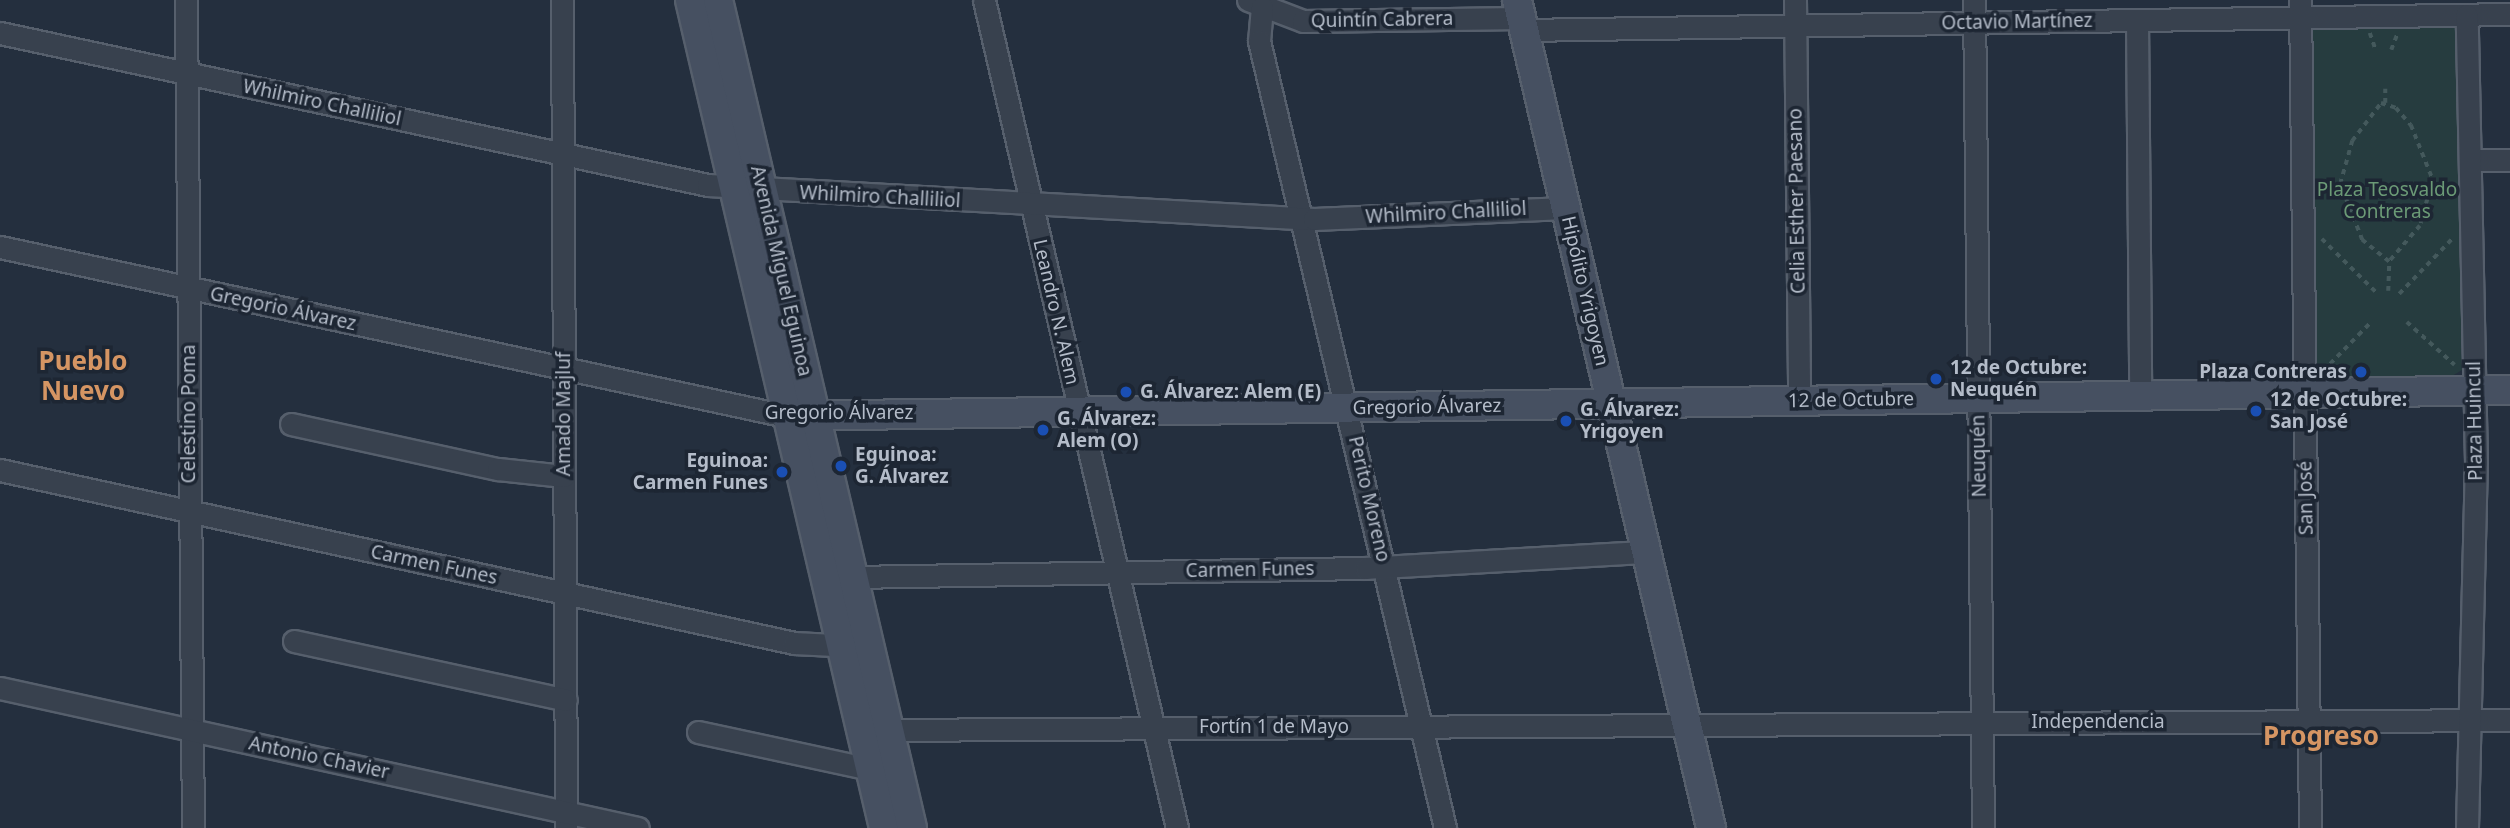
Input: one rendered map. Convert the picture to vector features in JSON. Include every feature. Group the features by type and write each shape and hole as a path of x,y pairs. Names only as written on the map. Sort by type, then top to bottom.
{"main road":[{"name":"Avenida Miguel Eguinoa","path":"690,0 884,828"},
{"name":"Avenida Miguel Eguinoa","path":"718,0 912,828"},
{"name":"Hipólito Yrigoyen","path":"1520,16 1711,828"},
{"name":"12 de Octubre","path":"1612,404 2305,393 2462,375 2510,390"},
{"name":"Gregorio Álvarez","path":"786,416 1612,404"}],"street":[{"name":"Celestino Poma","path":"186,0 193,828"},
{"name":"Amado Majluf","path":"562,0 566,820"},
{"name":"Leandro N. Alem","path":"984,0 1177,828"},
{"name":"Celia Esther Paesano","path":"1795,0 1799,401"},
{"name":"Neuquén","path":"1973,0 1983,828"},
{"name":"Quintín Cabrera","path":"1255,4 1303,21 1520,16"},
{"name":"Perito Moreno","path":"1255,4 1259,41 1348,408 1445,828"},
{"name":"Octavio Martínez","path":"1520,16 1795,25 2137,20 2300,9 2510,14"},
{"name":"San José","path":"2300,9 2310,828"},
{"name":"Plaza Huincul","path":"2467,828 2469,720 2462,375 2470,160 2468,15"},
{"path":"2137,20 2140,396"},
{"name":"Whilmiro Challiliol","path":"0,33 563,155 734,188 1032,206 1301,217 1565,208"},
{"path":"2470,160 2510,160"},
{"name":"Gregorio Álvarez","path":"0,247 564,371 786,416"},
{"path":"291,424 498,468 564,476"},
{"name":"Carmen Funes","path":"0,470 802,645 869,645"},
{"name":"Carmen Funes","path":"853,578 1385,567 1646,552"},
{"path":"294,641 566,700"},
{"name":"Antonio Chavier","path":"0,688 192,730 566,820 638,828"},
{"name":"Independencia","path":"1687,725 2510,720"},
{"name":"Fortín 1 de Mayo","path":"861,730 1687,725"},
{"path":"698,733 870,769"}],"path":[{"path":"2357,32 2409,31"},
{"path":"2370,32 2376,50"},
{"path":"2392,50 2397,32"},
{"path":"2385,89 2385,103 2411,125 2433,180 2420,226 2389,262 2388,291"},
{"path":"2385,103 2374,108 2356,134 2340,184 2362,240 2389,262"},
{"path":"2318,170 2318,197"},
{"path":"2318,184 2340,184"},
{"path":"2399,294 2456,234 2456,248"},
{"path":"2319,249 2319,236 2378,294"},
{"path":"2407,322 2462,375"},
{"path":"2323,370 2370,323"},
{"path":"2458,354 2462,375"},
{"path":"2321,364 2323,370"},
{"path":"2323,370 2338,373"}],"green space":[{"name":"Plaza Teosvaldo Contreras","path":"2452,25 2458,30 2462,370 2447,379 2321,376 2313,364 2311,32 2316,27"}],"place":[{"name":"Plaza Contreras","path":"2361,372"},
{"name":"12 de Octubre: Neuquén","path":"1936,379"},
{"name":"G. Álvarez: Alem (E)","path":"1126,392"},
{"name":"12 de Octubre: San José","path":"2256,411"},
{"name":"G. Álvarez: Yrigoyen","path":"1566,421"},
{"name":"G. Álvarez: Alem (O)","path":"1043,430"},
{"name":"Eguinoa: G. Álvarez","path":"841,466"},
{"name":"Eguinoa: Carmen Funes","path":"782,472"}],"district":[{"name":"Pueblo Nuevo","path":"83,376"},
{"name":"Progreso","path":"2321,736"}]}
